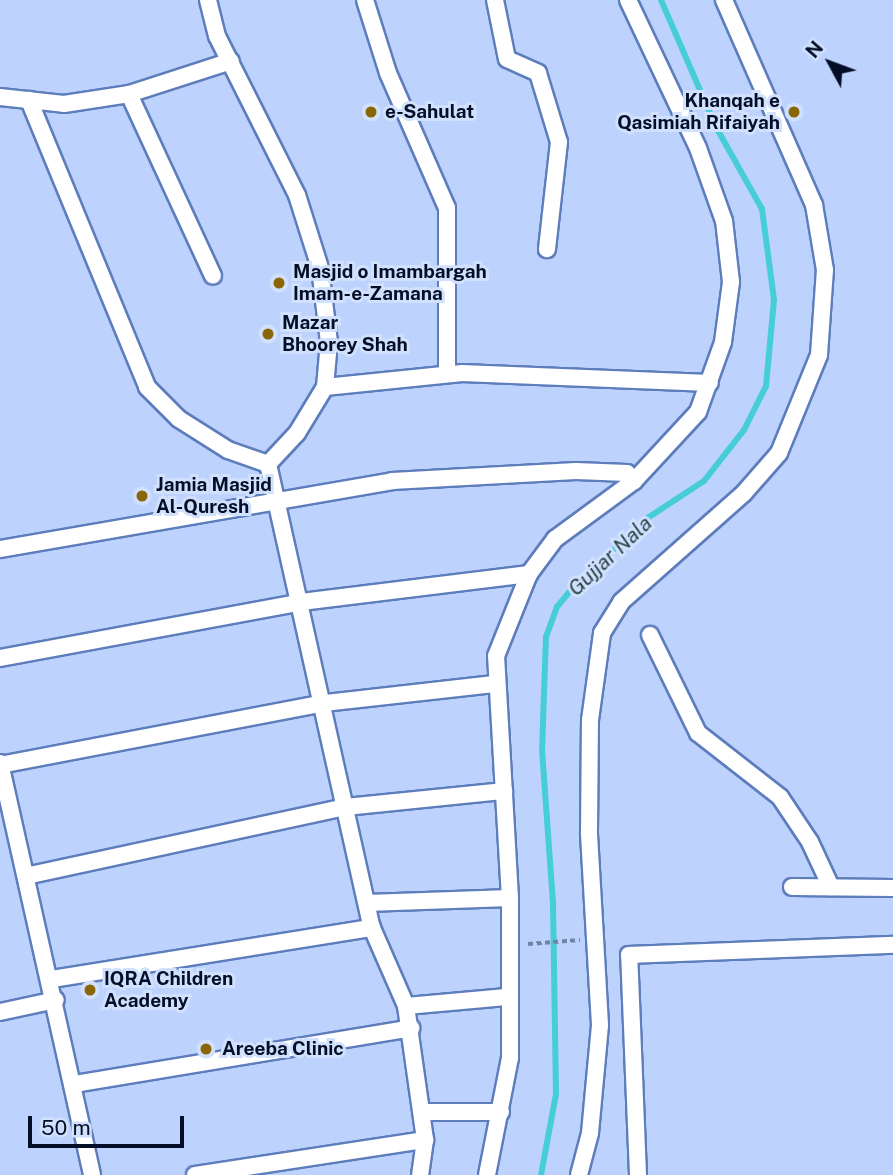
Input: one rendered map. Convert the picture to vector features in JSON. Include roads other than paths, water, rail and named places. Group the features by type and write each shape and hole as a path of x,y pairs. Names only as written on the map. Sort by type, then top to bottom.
{"street":[{"path":"208,0 217,36 297,195 320,268 329,342 325,387 297,433 268,464"},
{"path":"365,0 388,73 447,208 447,374"},
{"path":"495,0 507,59 538,73 559,142 547,249"},
{"path":"487,1175 510,1058 507,997 510,898 495,684 496,656 529,574 555,539 634,481 698,412 723,342 731,282 724,221 698,148 628,0"},
{"path":"579,1175 590,1133 600,1026 589,832 590,720 602,633 621,601 744,494 779,453 819,355 825,270 814,205 724,0"},
{"path":"0,97 64,104 129,94 231,61"},
{"path":"129,94 214,276"},
{"path":"29,100 147,387 179,419 228,450 268,464"},
{"path":"325,387 447,374 710,383"},
{"path":"268,464 279,499 326,703 372,928 406,1006 411,1028 425,1140 420,1175"},
{"path":"0,549 392,481 576,471 627,472 634,481"},
{"path":"0,658 301,602 529,574"},
{"path":"650,635 698,733 780,797 810,842 831,887"},
{"path":"92,1175 52,979 0,764 326,703 495,684"},
{"path":"26,876 346,807 504,791"},
{"path":"792,887 893,888"},
{"path":"367,903 510,898"},
{"path":"52,979 372,928"},
{"path":"638,1175 629,955 893,945"},
{"path":"406,1006 507,997"},
{"path":"0,1012 56,1000"},
{"path":"74,1084 411,1028"},
{"path":"422,1112 501,1112"},
{"path":"195,1175 425,1140"}],"waterway":[{"name":"Gujjar Nala","path":"541,1175 556,1094 553,903 542,751 546,637 557,607 574,586 649,517 704,481 744,430 766,386 774,300 762,209 716,127 661,0"}],"place":[{"name":"e-Sahulat","path":"371,112"},
{"name":"Khanqah e Qasimiah Rifaiyah","path":"794,112"},
{"name":"Masjid o Imambargah Imam-e-Zamana","path":"279,283"},
{"name":"Mazar Bhoorey Shah","path":"268,334"},
{"name":"Jamia Masjid Al-Quresh","path":"142,496"},
{"name":"IQRA Children Academy","path":"90,990"},
{"name":"Areeba Clinic","path":"206,1049"}]}
